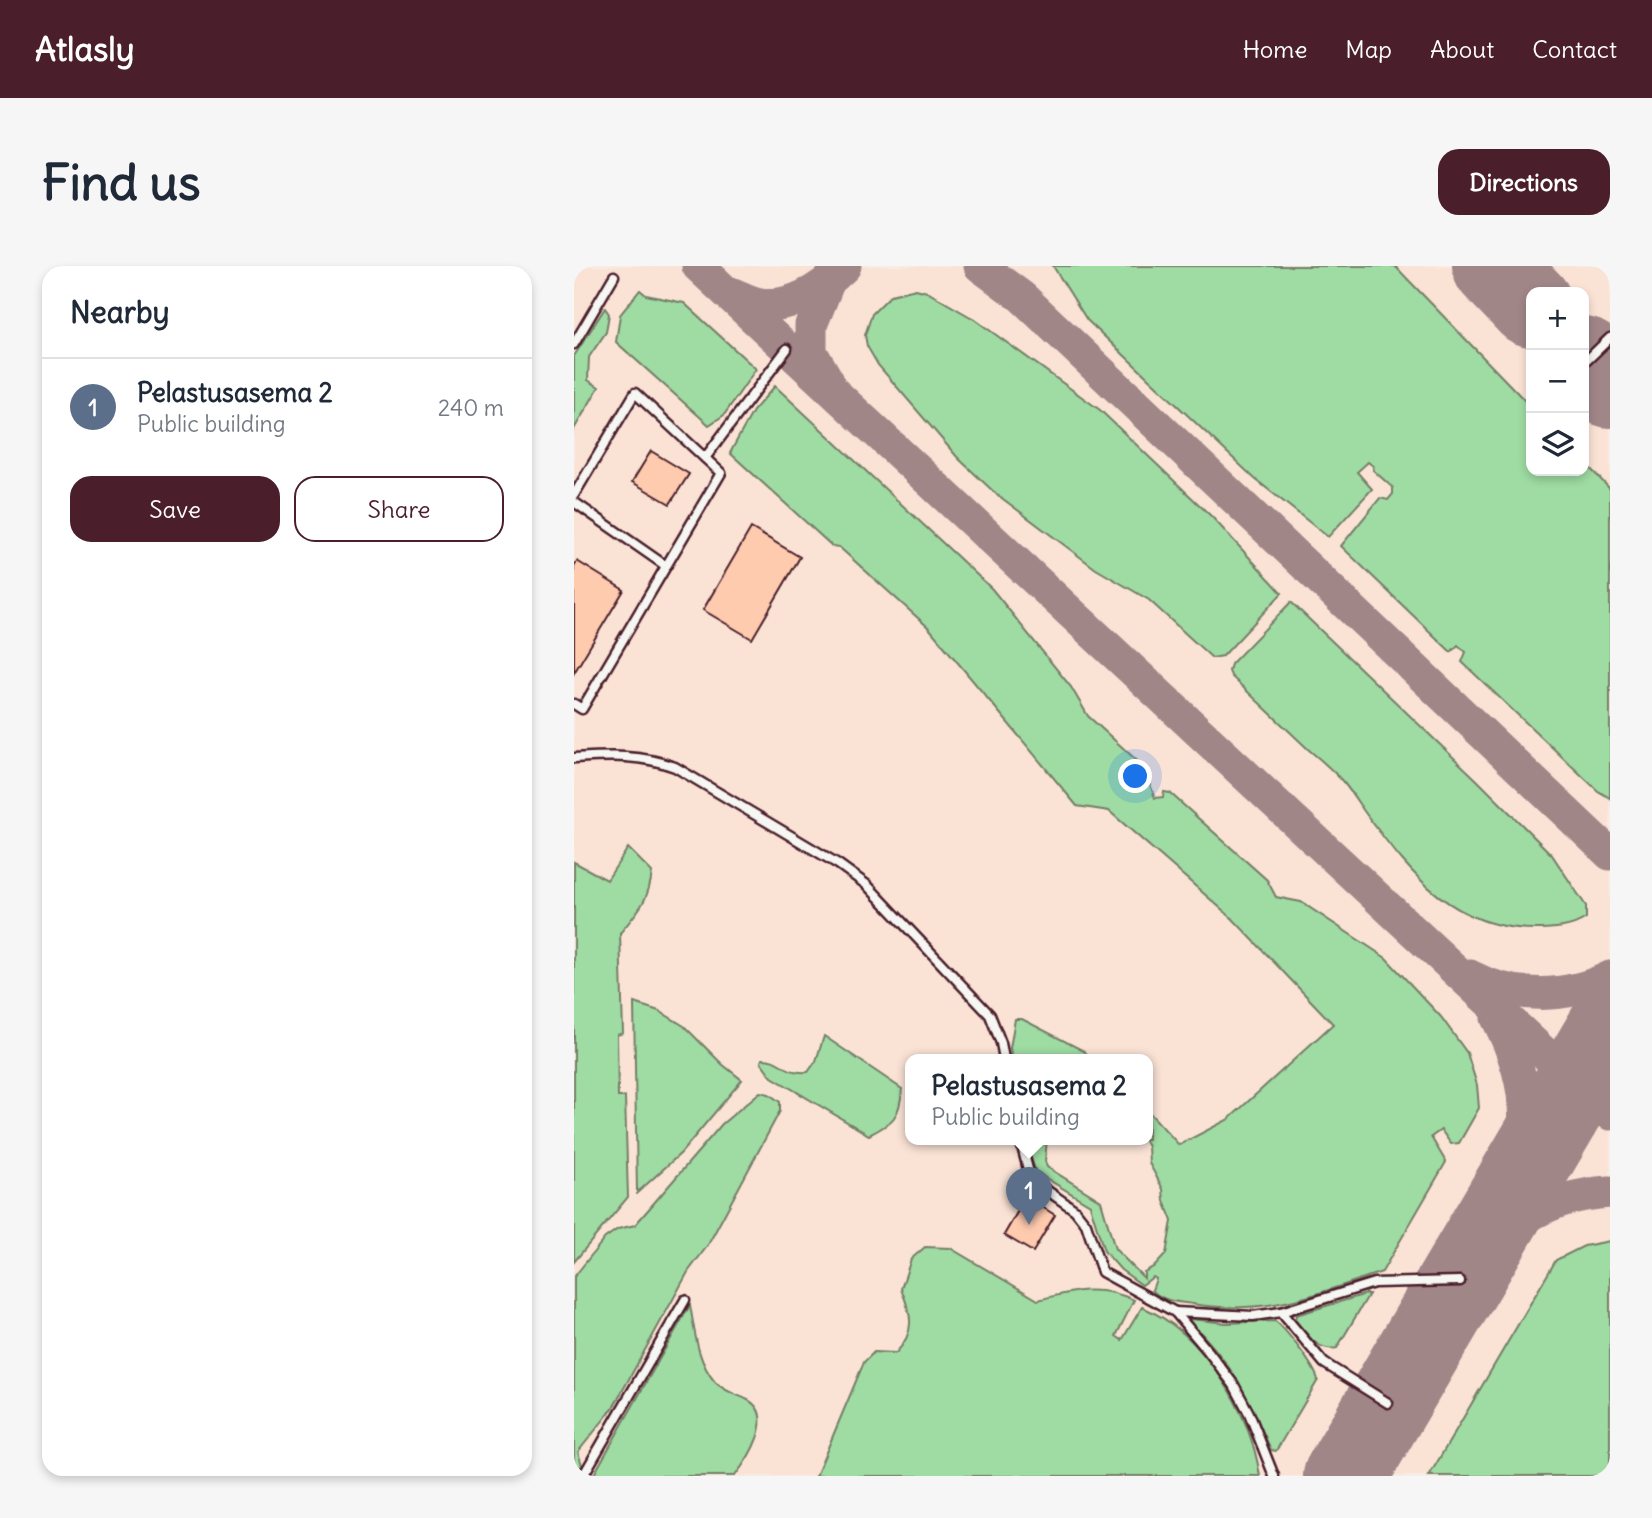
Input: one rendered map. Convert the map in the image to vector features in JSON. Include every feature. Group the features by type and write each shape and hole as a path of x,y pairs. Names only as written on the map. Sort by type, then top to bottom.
{"lane":[{"path":"574,344 614,276"},
{"path":"1589,358 1610,338"},
{"path":"705,458 787,349"},
{"path":"574,495 635,393 721,472 582,709 574,704"},
{"path":"574,502 666,566"},
{"path":"574,758 639,757 675,767 853,874 880,897 990,1016 1003,1054"},
{"path":"1022,1145 1029,1173 1035,1182 1074,1210 1086,1224 1102,1272 1175,1312 1234,1385 1249,1413 1274,1476"},
{"path":"1175,1312 1253,1316 1281,1312 1374,1283 1460,1281"},
{"path":"583,1476 685,1300"},
{"path":"1281,1312 1325,1363 1388,1403"}],"shaded area":[{"path":"574,266 1610,266 1610,1476 574,1476"}],"green space":[{"path":"1053,266 1395,266 1526,402 1526,476 1589,476 1589,467 1610,489 1610,798 1598,791 1462,662 1466,652 1458,645 1451,652 1341,546 1380,498 1388,500 1393,494 1393,488 1373,470 1373,466 1368,462 1357,472 1372,489 1328,537 1255,479 1087,320"},
{"path":"916,289 927,292 974,319 1100,410 1212,517 1282,593 1223,656 1212,658 1149,600 1096,569 995,493 958,458 878,365 867,346 865,335 872,314 891,295"},
{"path":"640,290 646,295 684,303 756,369 724,415 709,425 616,342 620,315"},
{"path":"605,308 609,314 606,332 589,357 588,380 599,387 574,429 574,356"},
{"path":"775,386 992,589 1071,687 1088,716 1144,767 1155,798 1163,797 1164,792 1170,793 1267,880 1276,897 1301,902 1386,958 1441,1017 1467,1053 1477,1085 1479,1108 1459,1143 1451,1144 1441,1130 1431,1137 1446,1162 1382,1272 1311,1295 1267,1305 1219,1307 1170,1300 1160,1297 1152,1290 1156,1279 1153,1277 1142,1285 1121,1270 1104,1251 1090,1205 1036,1172 1028,1145 1046,1145 1047,1167 1101,1201 1115,1249 1144,1278 1144,1272 1155,1266 1166,1254 1172,1221 1164,1201 1163,1189 1149,1163 1147,1145 1153,1145 1153,1116 1179,1145 1229,1119 1333,1024 1233,919 1109,811 1077,806 929,628 839,547 832,546 730,453 753,411"},
{"path":"1291,602 1552,855 1586,906 1586,918 1568,926 1535,929 1507,927 1482,920 1438,896 1402,860 1340,779 1231,676 1231,664"},
{"path":"628,848 652,872 645,898 620,933 623,1033 617,1035 618,1097 625,1097 628,1197 574,1262 574,862 607,880"},
{"path":"634,1003 659,1011 684,1026 742,1080 681,1153 637,1193"},
{"path":"1015,1019 1022,1019 1087,1054 1011,1054"},
{"path":"824,1036 902,1089 897,1113 884,1127 869,1135 772,1077 761,1062 762,1059 768,1059 793,1071 808,1072 816,1061"},
{"path":"760,1092 769,1094 780,1102 780,1111 708,1245 688,1272 613,1408 578,1452 582,1465 574,1476 574,1277 605,1238 618,1229 635,1225 722,1124"},
{"path":"1610,1241 1610,1476 1429,1476 1556,1260 1584,1246"},
{"path":"925,1247 950,1248 1038,1300 1075,1292 1097,1291 1134,1300 1116,1336 1122,1340 1142,1307 1164,1319 1185,1335 1204,1355 1235,1401 1255,1451 1260,1476 816,1476 864,1362 874,1352 896,1353 907,1337 910,1315 901,1289 911,1259"},
{"path":"1369,1294 1337,1348 1318,1345 1295,1320 1296,1315"},
{"path":"690,1305 698,1346 709,1374 723,1388 748,1400 756,1407 760,1416 757,1438 747,1459 735,1476 593,1476"},
{"path":"1190,1319 1226,1323 1275,1321 1306,1358 1318,1380 1276,1451 1271,1450 1238,1381"}],"building":[{"path":"651,451 689,474 670,504 632,482"},
{"path":"751,528 800,557 752,639 703,610"},
{"path":"577,561 624,590 574,673 574,567"},
{"path":"1026,1197 1055,1215 1033,1252 1004,1235"}],"taxiway":[{"path":"698,266 1610,1114"},
{"path":"730,293 756,303 781,304 805,296 845,266"},
{"path":"980,266 1022,297 1610,854"},
{"path":"828,283 811,325 811,352 828,381"},
{"path":"1470,976 1504,989 1540,993 1576,989 1610,977"},
{"path":"1497,1018 1518,1069 1524,1117 1518,1164 1498,1216"},
{"path":"1586,1069 1610,1040"},
{"path":"1460,1281 1491,1246 1524,1219 1563,1200 1610,1192"}],"runway":[{"path":"1494,266 1526,300"},
{"path":"1589,364 1610,386"},
{"path":"1345,1476 1610,1027"}],"place":[{"name":"Pelastusasema 2","path":"1029,1225"}]}
